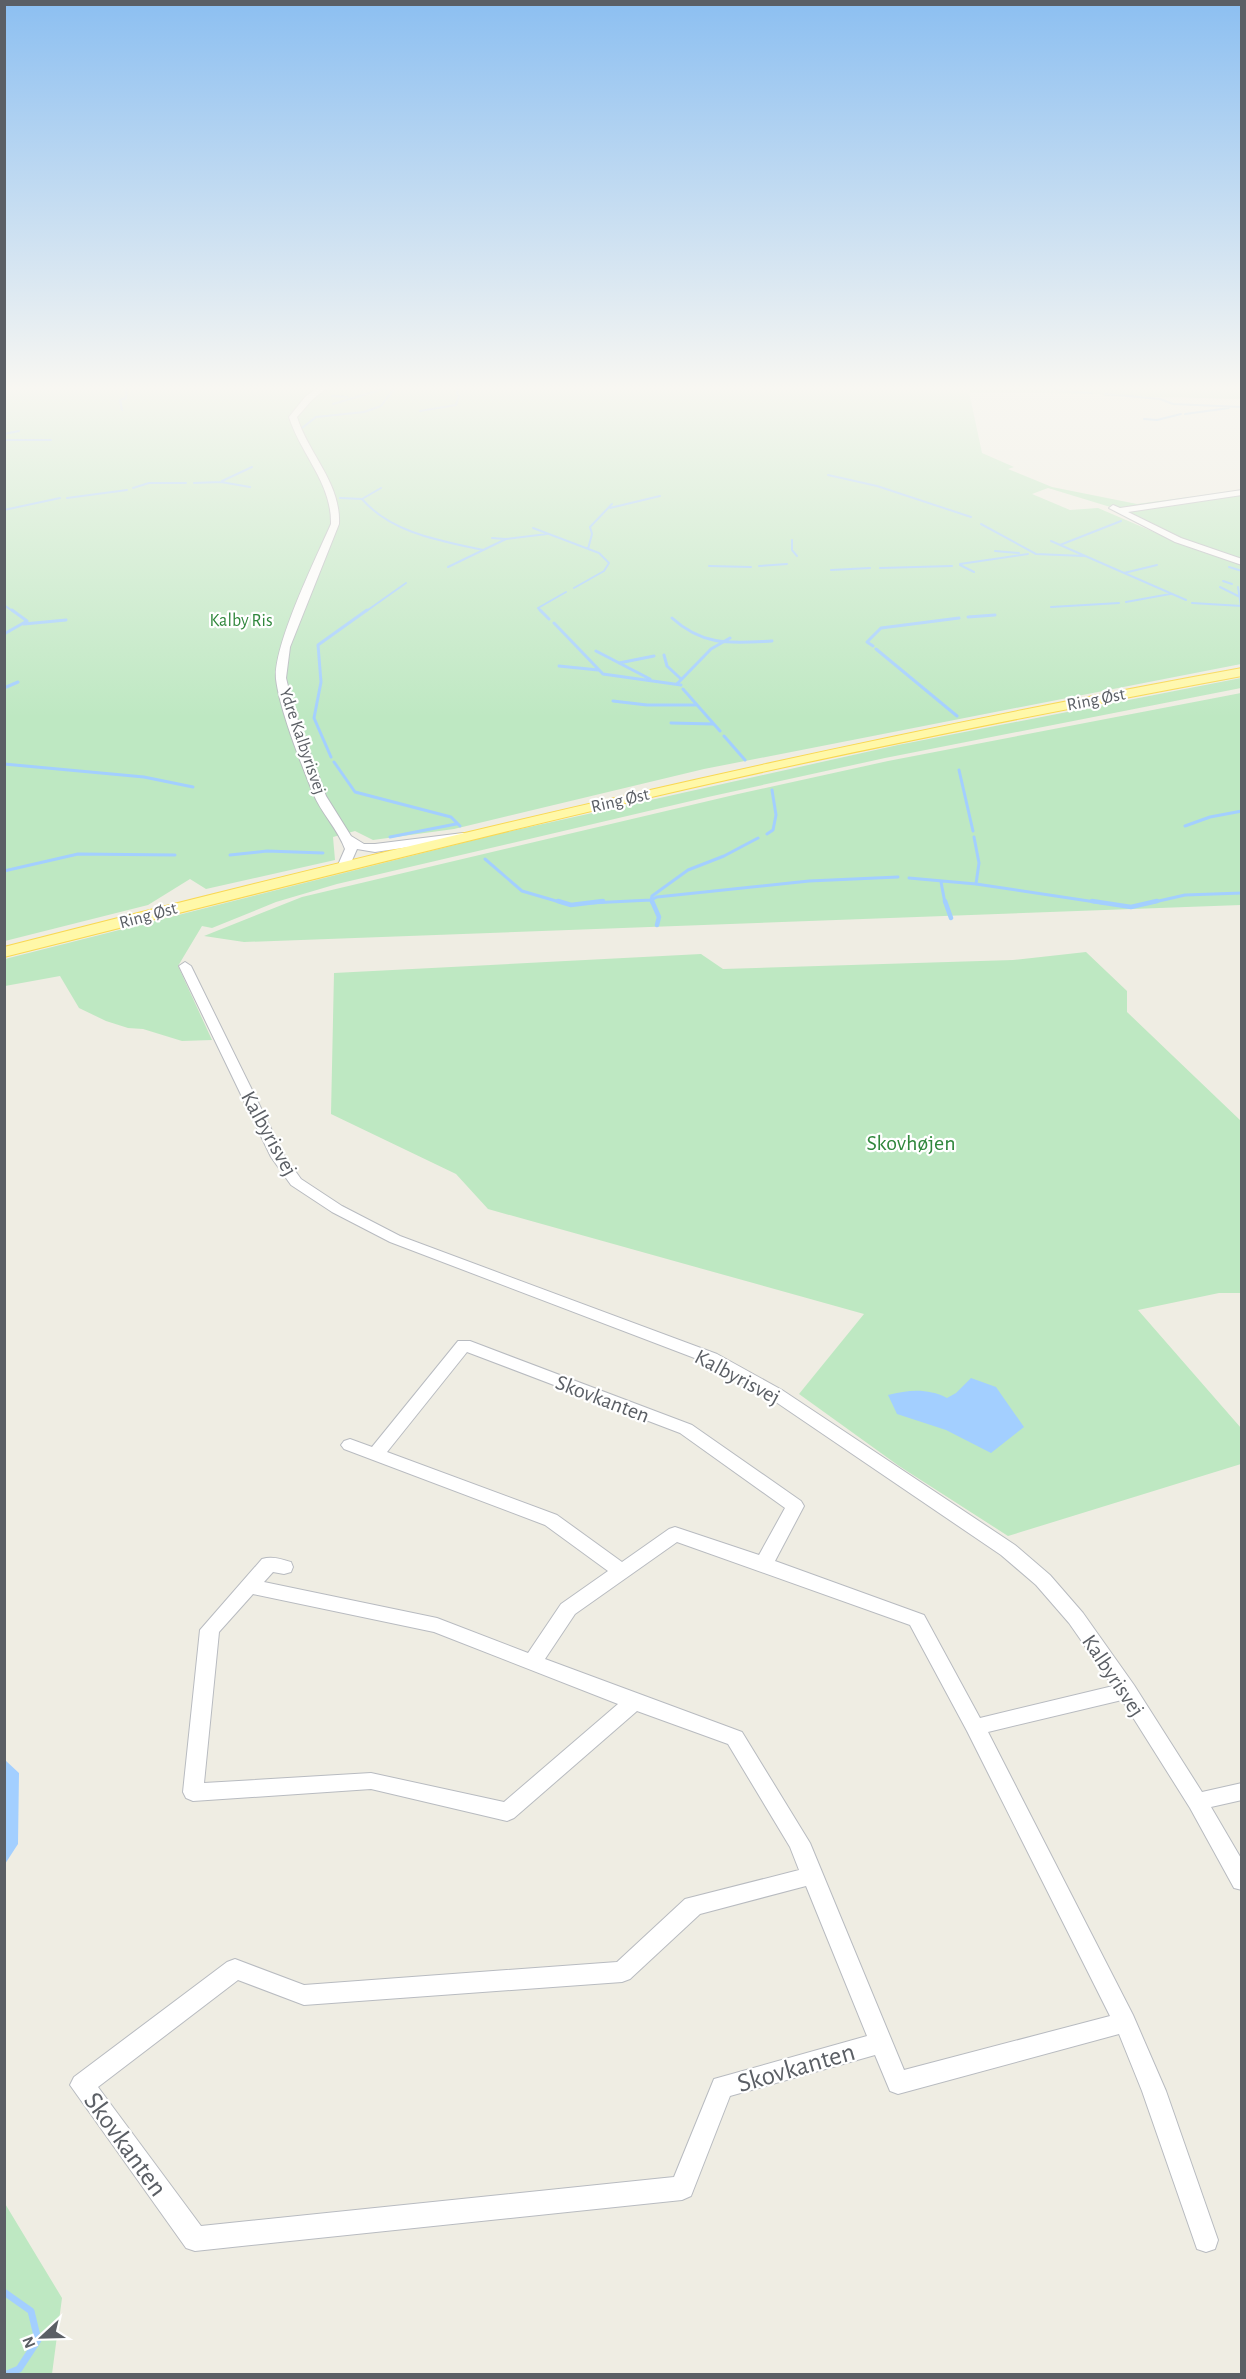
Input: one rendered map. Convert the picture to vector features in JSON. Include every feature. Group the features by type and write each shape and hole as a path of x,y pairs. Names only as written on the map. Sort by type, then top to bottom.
{"main road":[{"name":"Ring Øst","path":"4,952 344,865 735,773 1097,699 1242,672"}],"street":[{"name":"Ydre Kalbyrisvej","path":"331,496 337,513 335,524 285,647 281,678 288,707 320,796 347,838"},
{"path":"1211,496 1116,509 1178,540 1242,562"},
{"path":"347,838 361,847 375,848 464,836"},
{"path":"344,865 351,849 347,838"},
{"name":"Kalbyrisvej","path":"185,966 278,1157 296,1182 337,1209 395,1239 711,1358 776,1394 1008,1550 1043,1580 1076,1618 1127,1692 1197,1802 1242,1881"},
{"name":"Skovkanten","path":"376,1454 464,1345 686,1430 795,1506 764,1564"},
{"path":"350,1445 551,1520 621,1571"},
{"path":"532,1662 568,1609 675,1534 917,1620 975,1727 1125,2022 1154,2091 1206,2240"},
{"path":"284,1567 269,1564 210,1630 193,1792 371,1781 507,1812 634,1702"},
{"name":"Skovkanten","path":"250,1586 437,1625 634,1702 735,1738 799,1843 898,2083 1125,2022"},
{"path":"975,1727 1127,1692"},
{"path":"1197,1802 1242,1791"},
{"name":"Skovkanten","path":"814,1875 693,1906 622,1972 304,1995 235,1969 82,2085 195,2239 682,2188 722,2087 881,2043"}],"green space":[{"name":"Kalby Ris","path":"5,496 1037,496 1070,510 1098,508 1182,544 1241,565 1241,664 704,769 454,829 373,840 355,831 333,837 335,860 206,889 190,879 148,905 5,941"},
{"name":"Kalby Ris","path":"1074,496 1097,496 1137,504 1196,496 1241,496 1241,559 1187,542 1130,513"},
{"path":"1241,678 1241,688 885,758 708,797 337,884 276,902 212,928 202,926 178,966 212,1040 182,1041 106,1021 79,1008 60,976 5,986 5,959 498,834 898,745"},
{"path":"1241,693 1241,905 244,942 204,936 302,897 738,794 888,761"},
{"name":"Skovhøjen","path":"1086,952 1127,991 1127,1012 1241,1121 1241,1293 1219,1293 1138,1310 1241,1428 1241,1464 1008,1536 899,1466 799,1394 864,1314 488,1209 456,1174 331,1114 334,973 701,954 723,969 1013,960"},
{"path":"4,2202 62,2298 52,2374 5,2374"}],"water":[{"path":"971,1378 996,1387 1024,1427 991,1453 946,1430 897,1414 888,1395 918,1391 947,1398 956,1393"},
{"path":"5,1760 19,1773 18,1844 5,1864"}],"waterway":[{"path":"67,498 82,496"},
{"path":"362,499 367,496"},
{"path":"610,508 660,496"},
{"path":"907,496 971,517"},
{"path":"4,510 60,498"},
{"path":"340,498 362,499"},
{"path":"362,499 374,511 402,528 450,543 483,550"},
{"path":"588,549 592,534 590,527 612,504"},
{"path":"1060,545 1121,521"},
{"path":"981,524 1036,554 1084,556"},
{"path":"533,528 588,549"},
{"path":"448,567 506,539 547,534"},
{"path":"492,538 505,539"},
{"path":"792,540 792,550 797,556"},
{"path":"1051,541 1060,545"},
{"path":"1060,545 1124,573"},
{"path":"574,588 604,571 609,563 599,553 588,549"},
{"path":"995,551 1019,553"},
{"path":"960,564 1028,554"},
{"path":"759,566 787,564"},
{"path":"960,565 974,572"},
{"path":"1124,573 1157,565"},
{"path":"709,566 751,567"},
{"path":"880,568 952,566"},
{"path":"1229,567 1242,571"},
{"path":"831,570 870,568"},
{"path":"1124,573 1186,600"},
{"path":"1223,581 1232,584"},
{"path":"365,612 406,583"},
{"path":"1220,587 1240,597"},
{"path":"1238,587 1240,597"},
{"path":"549,619 538,608 566,592"},
{"path":"1126,602 1170,594"},
{"path":"1240,597 1241,606"},
{"path":"1051,607 1119,603"},
{"path":"1192,603 1241,606"},
{"path":"4,605 14,612"},
{"path":"4,634 27,621 12,610"},
{"path":"331,757 314,718 321,682 318,645 367,610"},
{"path":"968,617 995,615"},
{"path":"672,618 707,639 724,641"},
{"path":"873,646 867,642 881,628 959,618"},
{"path":"24,624 66,620"},
{"path":"554,623 603,674 681,685"},
{"path":"724,641 730,638"},
{"path":"677,684 711,649 724,641"},
{"path":"724,641 772,641"},
{"path":"876,649 957,716"},
{"path":"596,651 619,663"},
{"path":"664,655 667,666 681,679"},
{"path":"619,663 654,656"},
{"path":"619,663 650,679"},
{"path":"559,666 598,670"},
{"path":"4,688 18,682"},
{"path":"683,689 720,731"},
{"path":"613,701 647,705 695,705"},
{"path":"671,723 713,724"},
{"path":"724,736 745,760"},
{"path":"334,762 355,792 451,817 460,826"},
{"path":"4,764 144,777 193,787"},
{"path":"959,770 973,831"},
{"path":"767,834 773,830 776,815 772,790"},
{"path":"1185,826 1210,817 1242,811"},
{"path":"390,837 456,824"},
{"path":"974,837 979,863 976,884"},
{"path":"651,900 652,896 688,870 724,856 758,838"},
{"path":"230,855 267,851 323,853"},
{"path":"4,871 78,854 175,855"},
{"path":"485,859 522,891 563,903"},
{"path":"651,900 657,897 809,881 898,877"},
{"path":"909,878 976,884"},
{"path":"941,882 945,903"},
{"path":"976,884 1102,903"},
{"path":"1150,903 1185,895 1242,893"},
{"path":"590,903 651,900"},
{"path":"558,901 571,905 603,901"},
{"path":"652,901 659,917 657,925"},
{"path":"945,901 951,918"},
{"path":"1092,901 1131,907 1157,901"},
{"path":"4,2292 31,2311 38,2340 19,2369 7,2374"}]}
